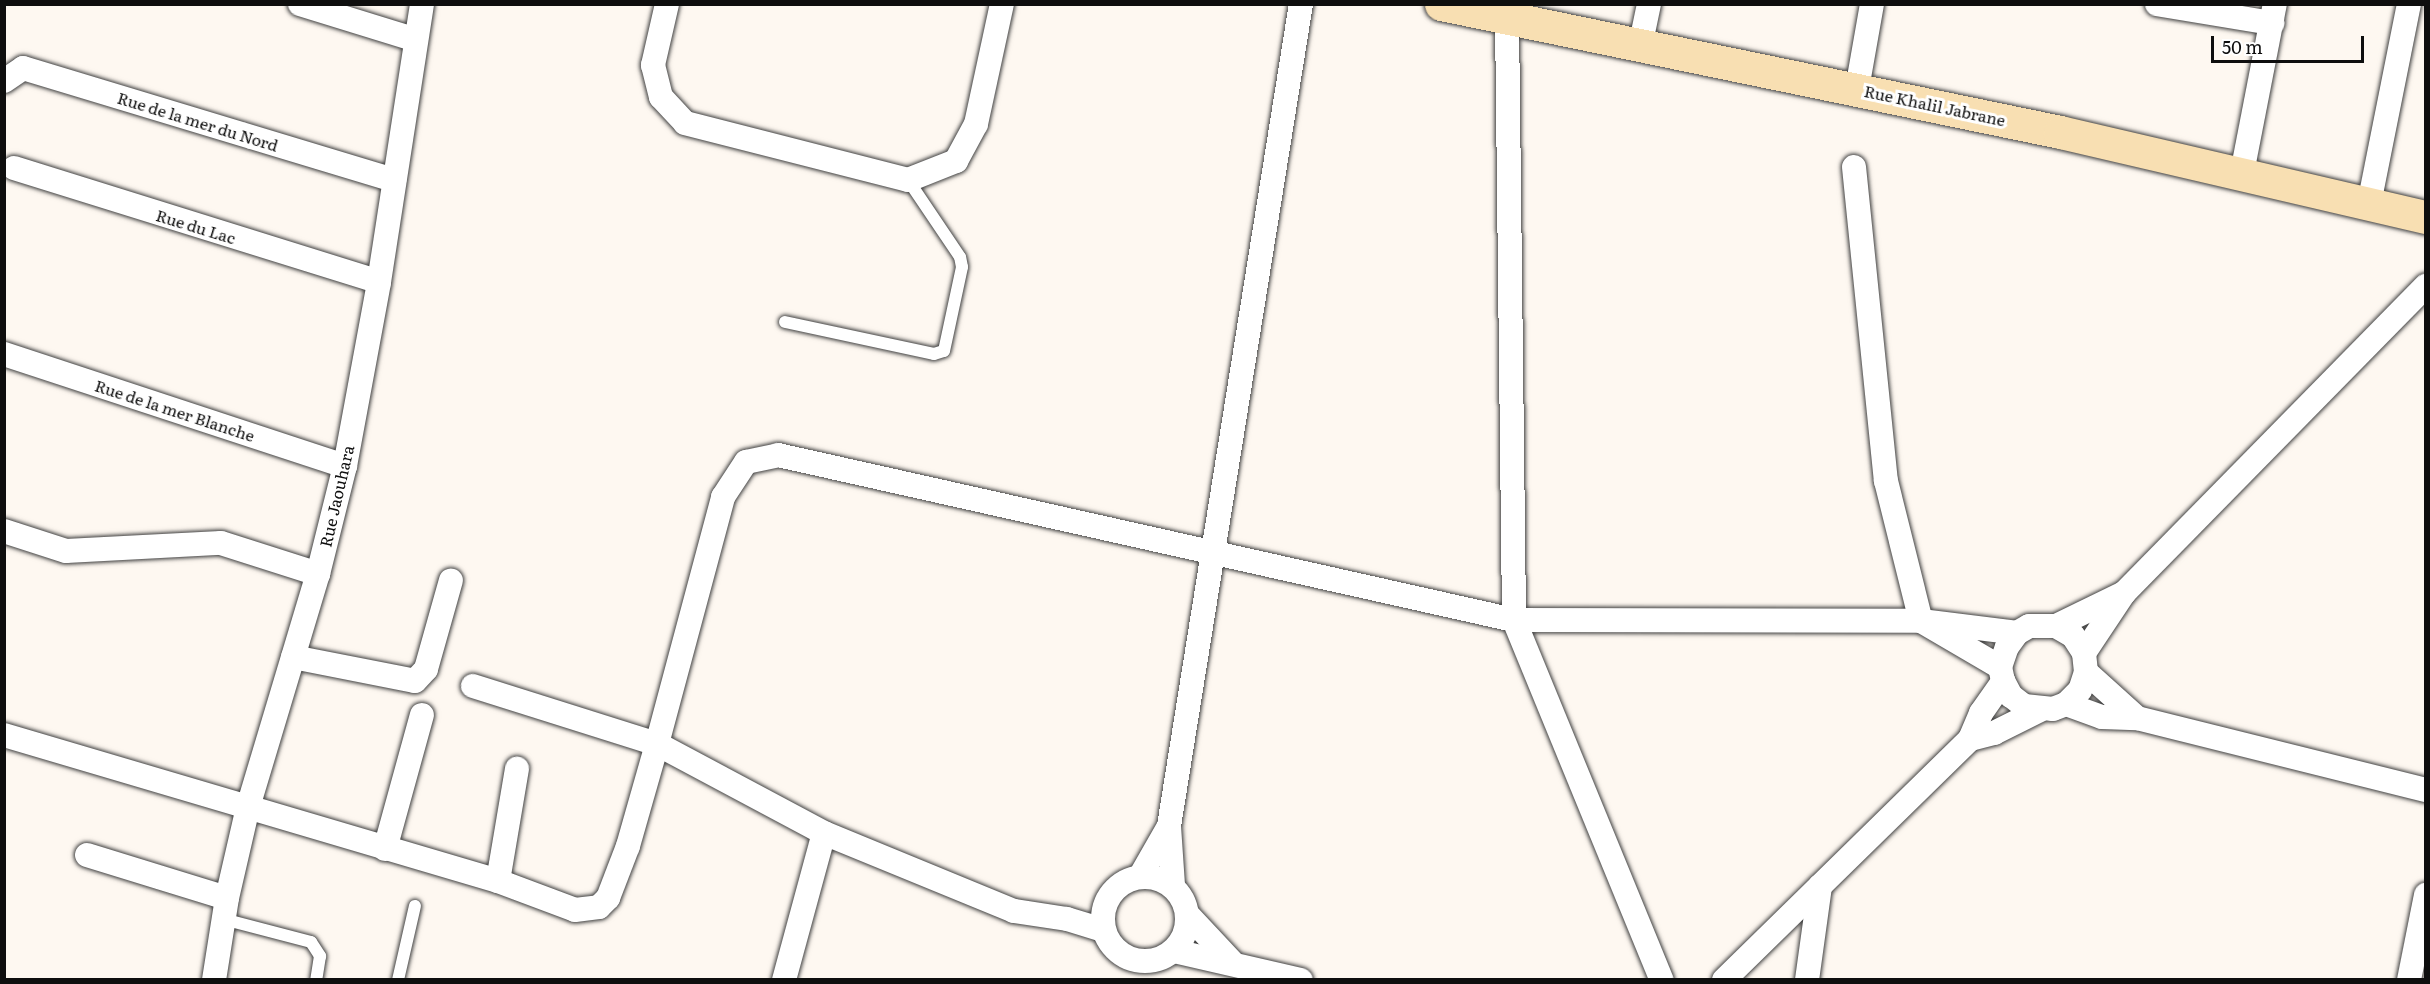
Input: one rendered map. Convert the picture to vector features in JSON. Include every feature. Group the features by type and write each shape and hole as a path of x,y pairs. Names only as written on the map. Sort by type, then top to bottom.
{"street":[{"path":"300,4 416,40"},
{"name":"Rue Jaouhara","path":"213,980 225,908 248,807 318,574 345,466 379,282 422,4"},
{"path":"668,4 653,65 660,97 685,123 908,180 956,161 976,124 1002,4"},
{"path":"1173,885 1170,826 1300,4"},
{"name":"Rue Khalil Jabrane","path":"1441,4 1857,89 2242,173 2426,217"},
{"path":"1640,46 1648,4"},
{"path":"1857,89 1872,4"},
{"path":"2157,4 2273,14 2242,173"},
{"path":"2369,204 2409,4"},
{"path":"1508,18 1514,620 1662,980"},
{"name":"Rue de la mer du Nord","path":"4,81 23,68 395,180"},
{"path":"1854,167 1886,481 1922,621 2001,674 2017,701 2040,711"},
{"name":"Rue du Lac","path":"14,168 379,282"},
{"path":"1970,739 1994,733 2040,711 2066,704 2080,690 2085,663 2124,593 2426,286"},
{"name":"Rue de la mer Blanche","path":"4,354 345,466"},
{"path":"4,735 498,881 575,910 599,907 608,898 628,846 723,497 746,462 778,455 1213,550 1514,620 1922,621 2017,633"},
{"path":"4,531 66,551 221,543 318,574"},
{"path":"293,657 415,681 426,669 451,580"},
{"path":"1724,980 1970,739 2001,674 2007,647 2017,633 2029,626 2056,626 2124,593"},
{"path":"2056,626 2073,636 2085,663 2137,718"},
{"path":"472,686 657,744 824,833 1014,910 1067,919 1103,930"},
{"path":"2066,704 2102,717 2137,718 2426,790"},
{"path":"385,849 422,715"},
{"path":"498,881 517,769"},
{"path":"1067,919 1104,904 1119,884 1141,875 1170,826"},
{"path":"784,980 824,833"},
{"path":"87,855 225,908"},
{"path":"1141,875 1173,885 1184,898 1188,915 1186,934 1160,964"},
{"path":"1807,980 1820,886"},
{"path":"2409,980 2423,922 2426,895"},
{"path":"1104,904 1103,930 1113,948 1131,970 1160,964 1232,962 1300,980"},
{"path":"1188,915 1232,962"}],"lane":[{"path":"785,322 934,354 944,351 962,267 960,257 908,180"},
{"path":"398,980 416,906"},
{"path":"225,908 311,942 321,956 316,980"}]}
